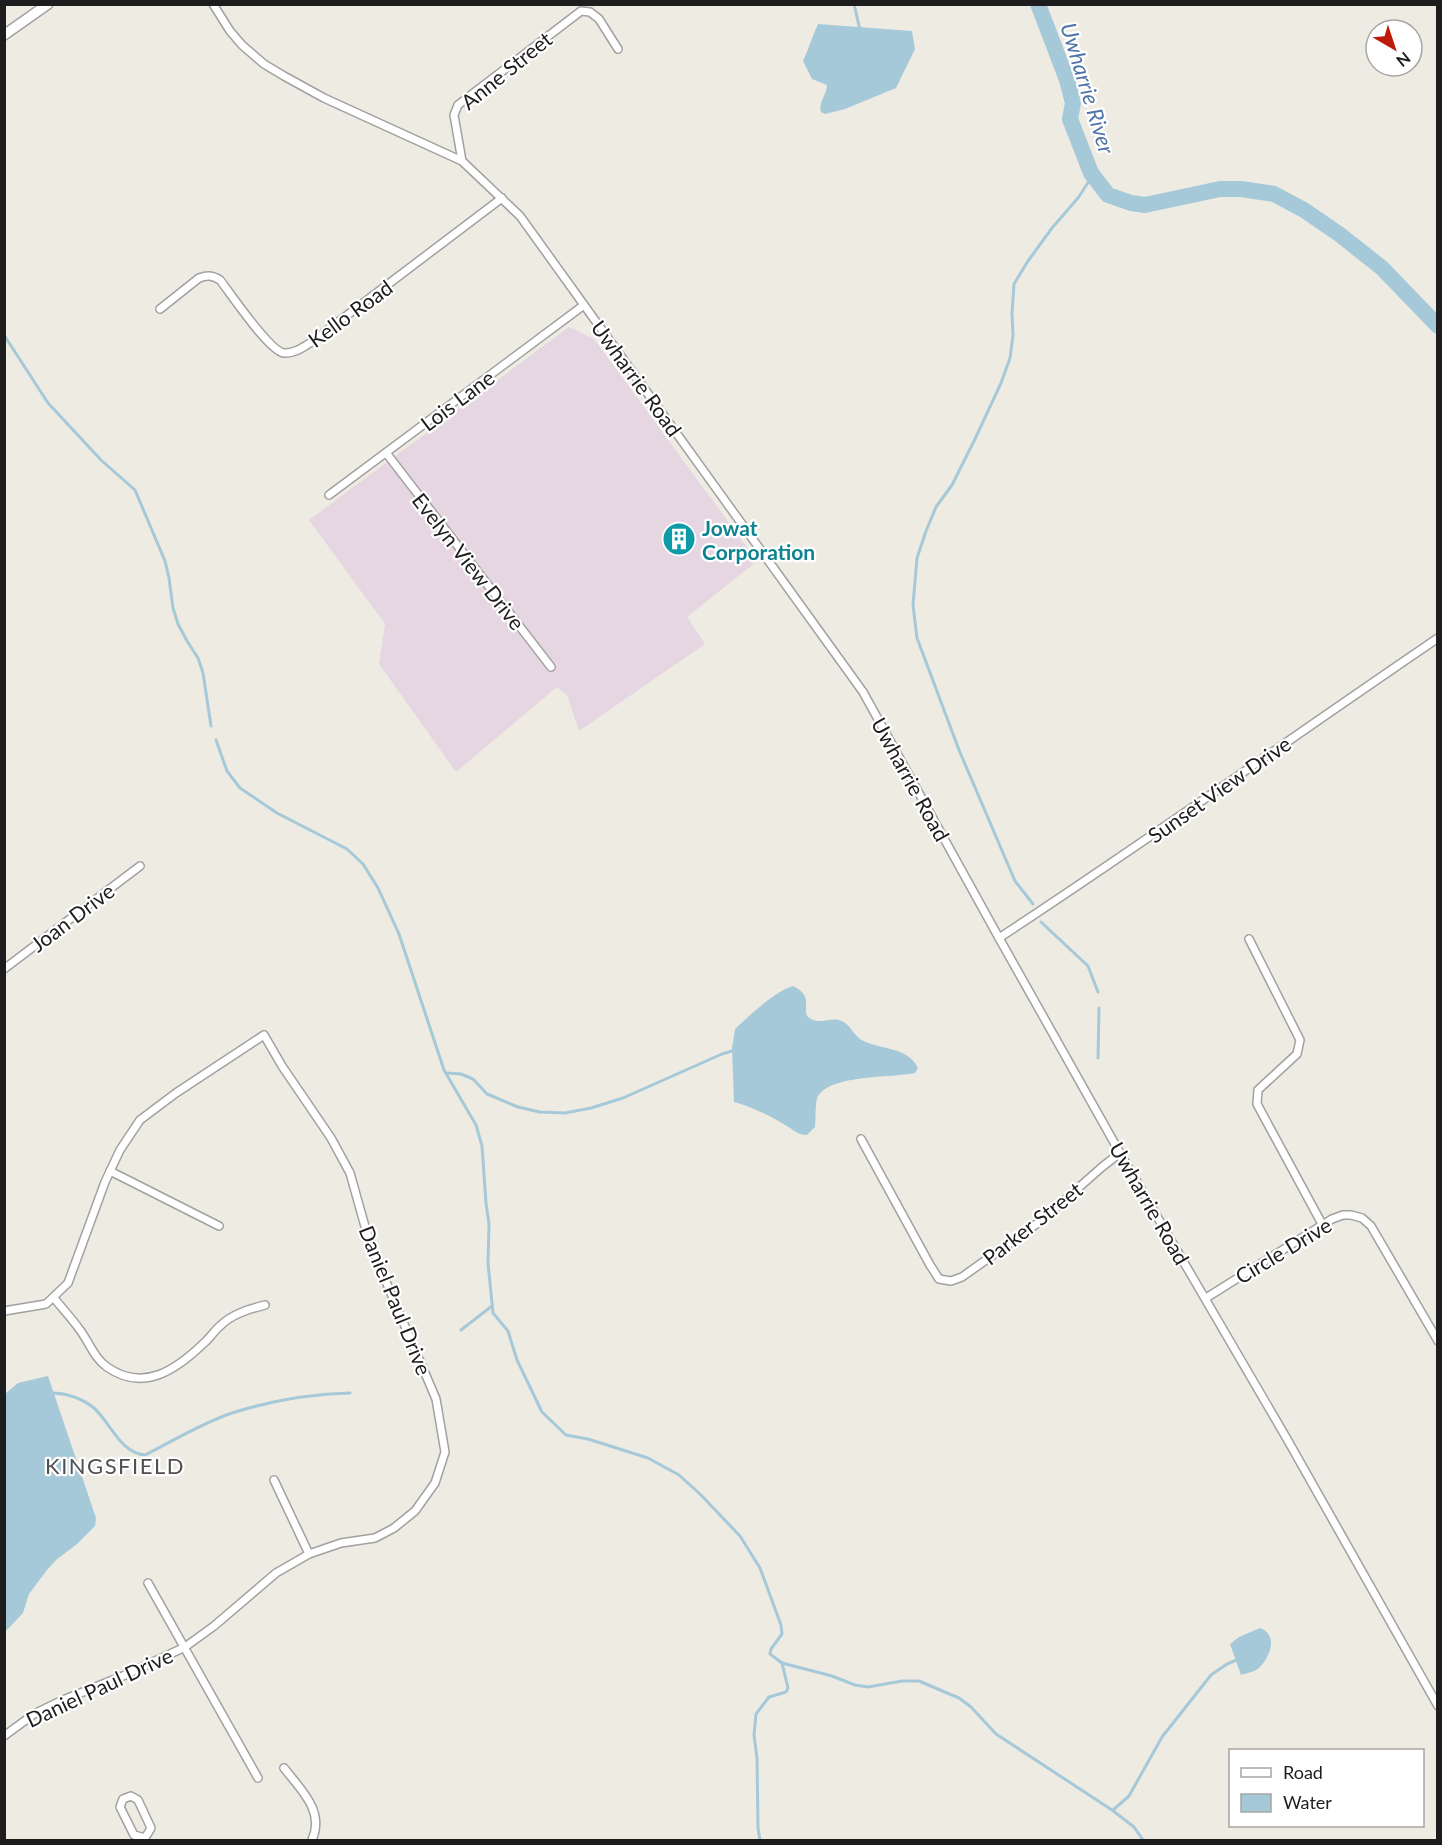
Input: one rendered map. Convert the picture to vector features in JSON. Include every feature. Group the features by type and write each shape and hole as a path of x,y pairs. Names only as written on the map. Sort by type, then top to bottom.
{"street":[{"path":"4,35 48,4"},
{"name":"Uwharrie Road","path":"213,4 230,31 264,64 324,98 462,161 520,216 585,305 864,693 1120,1153 1287,1439 1437,1706"},
{"name":"Anne Street","path":"462,161 454,115 458,105 581,11 590,12 599,19 618,49"},
{"name":"Kello Road","path":"160,309 199,278 207,275 220,280 264,338 277,350 283,353 298,350 502,198"},
{"name":"Lois Lane","path":"329,495 585,305"},
{"name":"Evelyn View Drive","path":"387,454 551,667"},
{"name":"Sunset View Drive","path":"999,939 1173,822 1307,726 1437,638"},
{"name":"Joan Drive","path":"4,969 140,866"},
{"path":"1249,939 1300,1040 1297,1054 1258,1090 1257,1104 1322,1224"},
{"name":"Daniel Paul Drive","path":"4,1736 34,1714 184,1647 214,1626 276,1573 309,1554 341,1543 375,1538 394,1528 415,1511 435,1483 445,1452 436,1399 366,1230 350,1173 331,1138 282,1066 264,1035 176,1093 140,1120 120,1150 110,1171 68,1283 54,1298"},
{"name":"Parker Street","path":"861,1139 930,1265 939,1279 951,1281 962,1276 1042,1220 1120,1153"},
{"path":"110,1171 219,1226"},
{"name":"Circle Drive","path":"1206,1298 1322,1224 1343,1215 1351,1215 1362,1218 1371,1226 1437,1341"},
{"path":"4,1311 46,1304 54,1298 80,1329 97,1357 108,1368 129,1377 147,1379 177,1367 206,1342 220,1325 239,1313 265,1305"},
{"path":"274,1480 309,1554"},
{"path":"148,1583 258,1778"},
{"path":"284,1768 315,1810 316,1821 312,1840"},
{"path":"131,1796 138,1800 152,1828 145,1839 134,1835 120,1807 123,1800 131,1796"}],"shaded area":[{"path":"569,327 594,339 757,561 687,617 705,644 579,731 567,695 557,687 456,772 379,664 385,624 309,520"}],"water":[{"path":"818,24 912,31 915,49 896,88 845,109 825,114 821,112 827,85 812,79 803,61"},
{"path":"793,986 804,995 806,1013 811,1019 843,1021 867,1043 907,1056 918,1068 915,1073 846,1081 833,1085 823,1091 817,1099 815,1127 807,1135 798,1133 779,1121 734,1102 732,1048 735,1029 770,998"},
{"path":"48,1376 96,1518 95,1526 47,1570 29,1594 23,1613 5,1632 5,1394 18,1383"},
{"path":"1260,1628 1266,1631 1271,1641 1269,1652 1259,1668 1241,1675 1230,1644 1239,1637"}],"waterway":[{"path":"854,4 860,30"},
{"name":"Uwharrie River","path":"1038,4 1067,80 1073,103 1070,119 1091,173 1108,195 1145,205 1220,189 1241,189 1274,194 1304,210 1382,268 1438,326"},
{"path":"1033,904 1015,881 959,750 917,638 913,605 917,558 926,531 936,507 952,485 975,439 1010,358 1014,284 1028,261 1078,198 1093,175"},
{"path":"4,335 48,403 101,460 135,490 165,561 178,624 198,658 203,673 211,726"},
{"path":"216,740 227,771 240,788 277,813 347,849 363,864 378,888 399,934 444,1070 476,1125 482,1146 489,1224 488,1263 493,1313 508,1331 517,1360 542,1412 566,1435 588,1439 648,1458 679,1475 700,1494 740,1536 760,1568 781,1625 782,1634 770,1654 782,1663 868,1687 902,1681 919,1681 959,1698 971,1707 996,1734 1112,1810 1134,1827 1143,1840"},
{"path":"1041,922 1088,966 1098,992"},
{"path":"1098,1058 1099,1008"},
{"path":"446,1073 461,1074 473,1079 487,1094 518,1107 540,1112 565,1113 623,1098 722,1054 736,1052"},
{"path":"461,1330 492,1306"},
{"path":"52,1394 80,1399 94,1408 122,1443 136,1453 145,1455 232,1413 291,1399 350,1393"},
{"path":"1113,1810 1129,1796 1162,1737 1211,1675 1239,1659"},
{"path":"760,1840 754,1735 756,1714 769,1697 786,1692 788,1688 782,1663"}],"place":[{"name":"Jowat Corporation","path":"679,539"}],"district":[{"name":"KINGSFIELD","path":"115,1465"}]}
